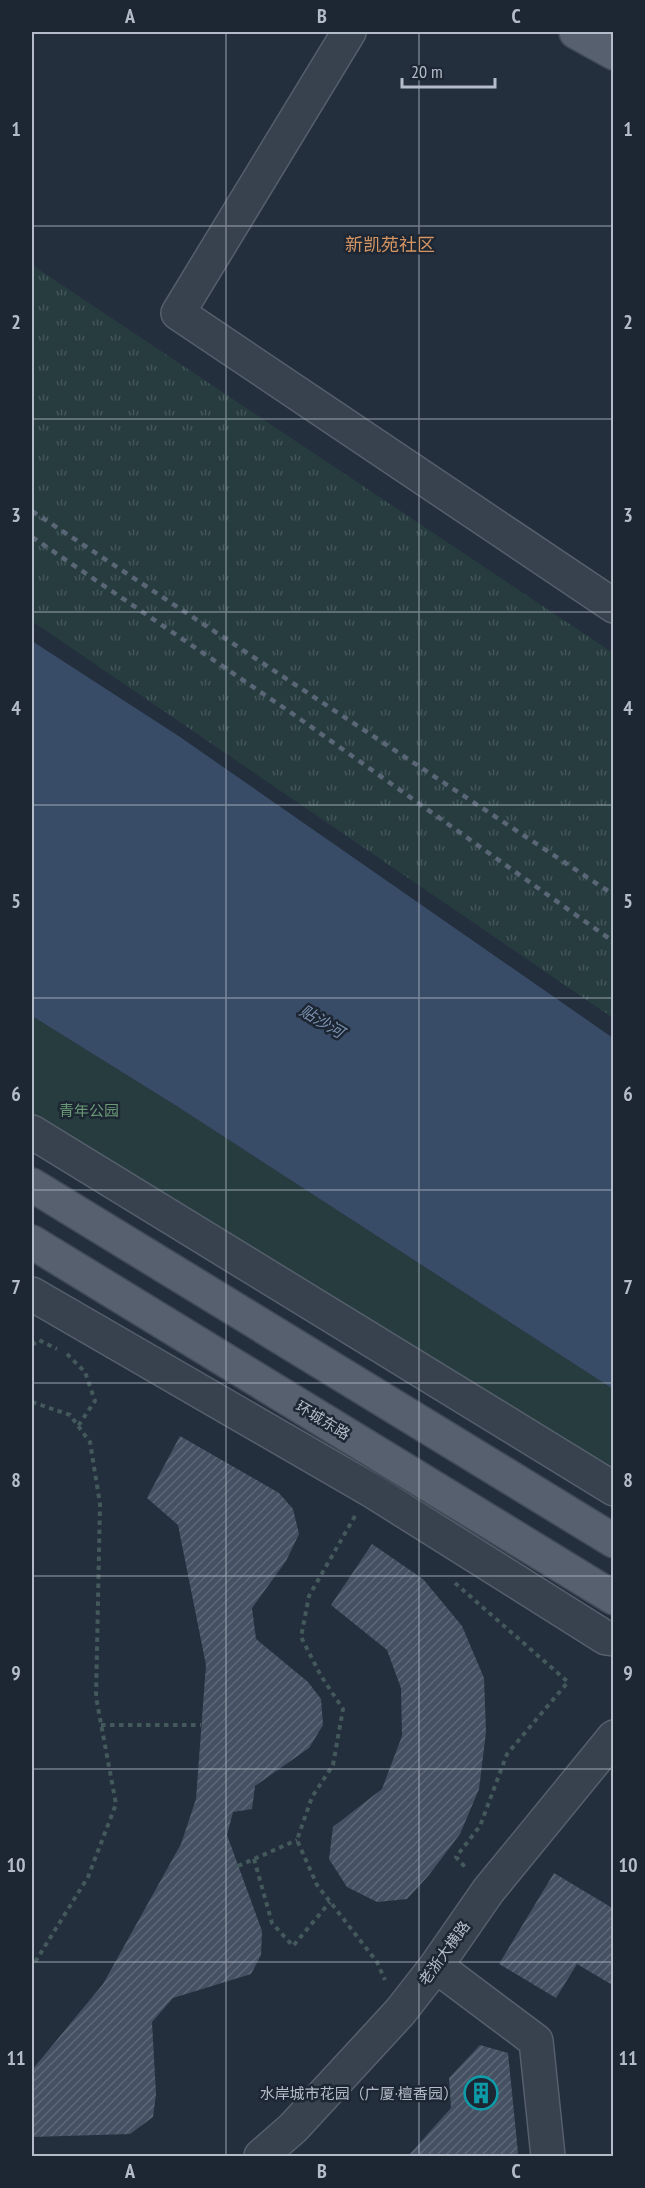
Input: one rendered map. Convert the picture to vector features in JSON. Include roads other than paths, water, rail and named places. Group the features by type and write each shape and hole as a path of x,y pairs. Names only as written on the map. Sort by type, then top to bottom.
{"main road":[{"path":"576,32 614,53"},
{"path":"32,1185 614,1541"},
{"name":"环城东路","path":"32,1242 614,1598"}],"street":[{"path":"349,32 178,313 614,606"},
{"path":"32,1132 614,1489"},
{"path":"32,1294 374,1492 606,1638 614,1639"},
{"name":"老浙大横路","path":"261,2157 293,2128 400,2012 489,1892 614,1737"},
{"path":"436,1966 536,2041 548,2157"}],"water":[{"name":"贴沙河","path":"32,641 180,737 613,1038 613,1389 175,1105 32,1016"}],"railway":[{"path":"32,511 614,895"},
{"path":"32,537 293,714 614,942"}],"place":[{"name":"水岸城市花园（广厦·檀香园）","path":"481,2093"}],"district":[{"name":"新凯苑社区","path":"390,244"}],"park label":[{"name":"青年公园","path":"89,1110"}]}
